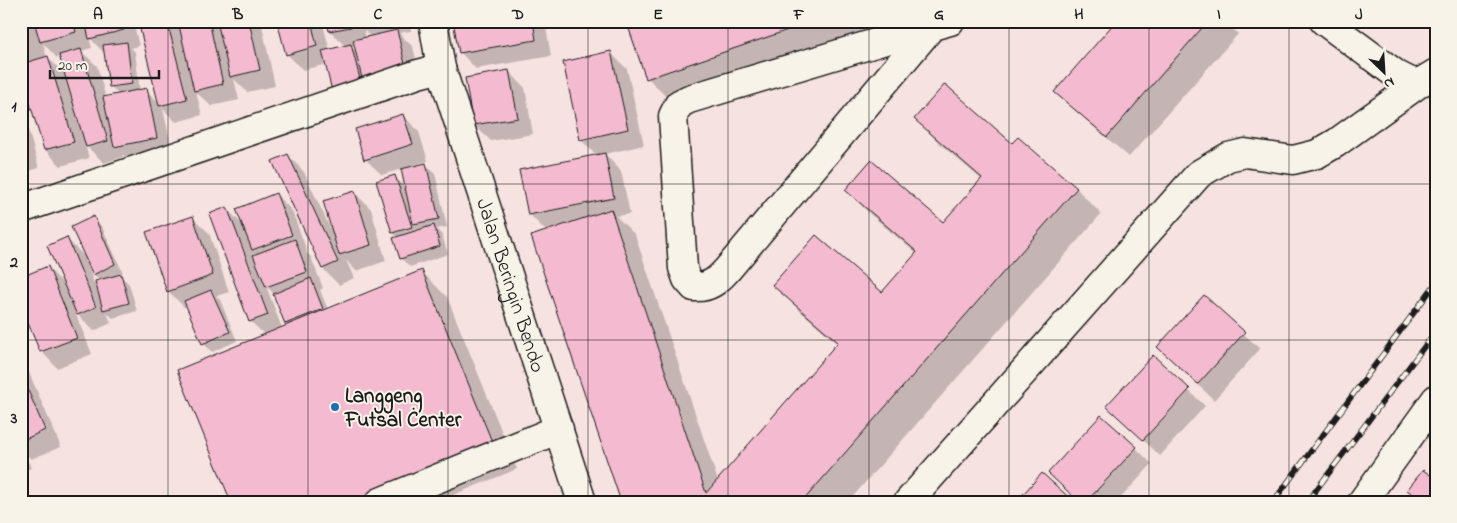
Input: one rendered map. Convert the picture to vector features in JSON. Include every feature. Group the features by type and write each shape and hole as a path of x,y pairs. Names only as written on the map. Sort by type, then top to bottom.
{"street":[{"name":"Jalan Beringin Bendo","path":"433,21 441,68 582,502"},
{"path":"1324,21 1397,75 1413,83 1428,78"},
{"path":"941,24 727,270 708,286 694,287 687,279 683,268 673,116 680,104 699,96 941,24"},
{"path":"21,209 408,77 441,68"},
{"path":"908,502 1198,174 1228,157 1245,153 1293,160 1317,154 1336,143 1428,78"},
{"path":"1362,502 1436,399"},
{"path":"380,502 559,429"}],"building":[{"path":"21,21 27,42 21,44"},
{"path":"34,21 73,21 76,32 40,42"},
{"path":"85,21 122,21 124,30 89,39"},
{"path":"138,21 167,21 187,99 159,106"},
{"path":"178,21 209,21 223,84 194,91"},
{"path":"217,21 249,21 260,70 230,77"},
{"path":"277,21 311,21 317,46 286,55"},
{"path":"327,21 350,21 351,27 329,31"},
{"path":"453,21 533,21 536,40 459,53"},
{"path":"642,21 814,21 646,79 628,26"},
{"path":"1116,21 1208,21 1107,137 1054,92"},
{"path":"397,30 407,73 363,83 353,40"},
{"path":"127,42 132,84 109,87 103,45"},
{"path":"351,44 362,87 333,95 322,51"},
{"path":"81,49 108,141 86,147 59,55"},
{"path":"611,51 628,129 580,140 563,62"},
{"path":"48,56 74,142 44,150 21,74 21,64"},
{"path":"509,70 518,118 473,125 465,78"},
{"path":"945,84 1012,143 1018,137 1077,188 802,502 621,502 531,236 611,209 706,493 838,342 772,285 816,235 882,292 917,252 845,190 871,160 943,222 982,178 914,119"},
{"path":"147,88 157,138 114,147 103,97"},
{"path":"403,114 413,144 364,160 355,129"},
{"path":"605,153 614,198 528,215 519,170"},
{"path":"288,154 338,262 322,269 272,161"},
{"path":"426,163 439,219 413,224 401,169"},
{"path":"395,175 412,227 392,233 376,181"},
{"path":"355,191 371,245 339,255 323,201"},
{"path":"276,193 292,235 252,250 236,209"},
{"path":"227,207 268,315 249,322 209,214"},
{"path":"94,216 115,264 93,275 71,227"},
{"path":"193,216 213,275 167,292 146,232"},
{"path":"434,225 440,246 400,259 393,238"},
{"path":"67,237 96,307 77,315 47,246"},
{"path":"295,239 307,272 266,287 253,255"},
{"path":"48,266 77,338 40,352 21,306 21,277"},
{"name":"Langgeng Futsal Center","path":"422,270 493,444 351,502 231,502 177,370"},
{"path":"121,274 129,303 103,310 95,281"},
{"path":"311,278 323,309 285,324 273,294"},
{"path":"211,290 230,332 202,344 184,301"},
{"path":"1204,295 1245,332 1198,384 1157,347"},
{"path":"1153,355 1190,389 1143,440 1106,406"},
{"path":"21,374 45,430 21,441"},
{"path":"1101,415 1137,447 1086,502 1079,502 1048,473"},
{"path":"1423,470 1436,479 1436,502 1423,502 1407,490"},
{"path":"1042,473 1074,502 1016,502"}],"railway":[{"path":"1273,502 1436,283"},
{"path":"1307,502 1436,331"}],"place":[{"name":"Langgeng Futsal Center","path":"335,407"}]}
